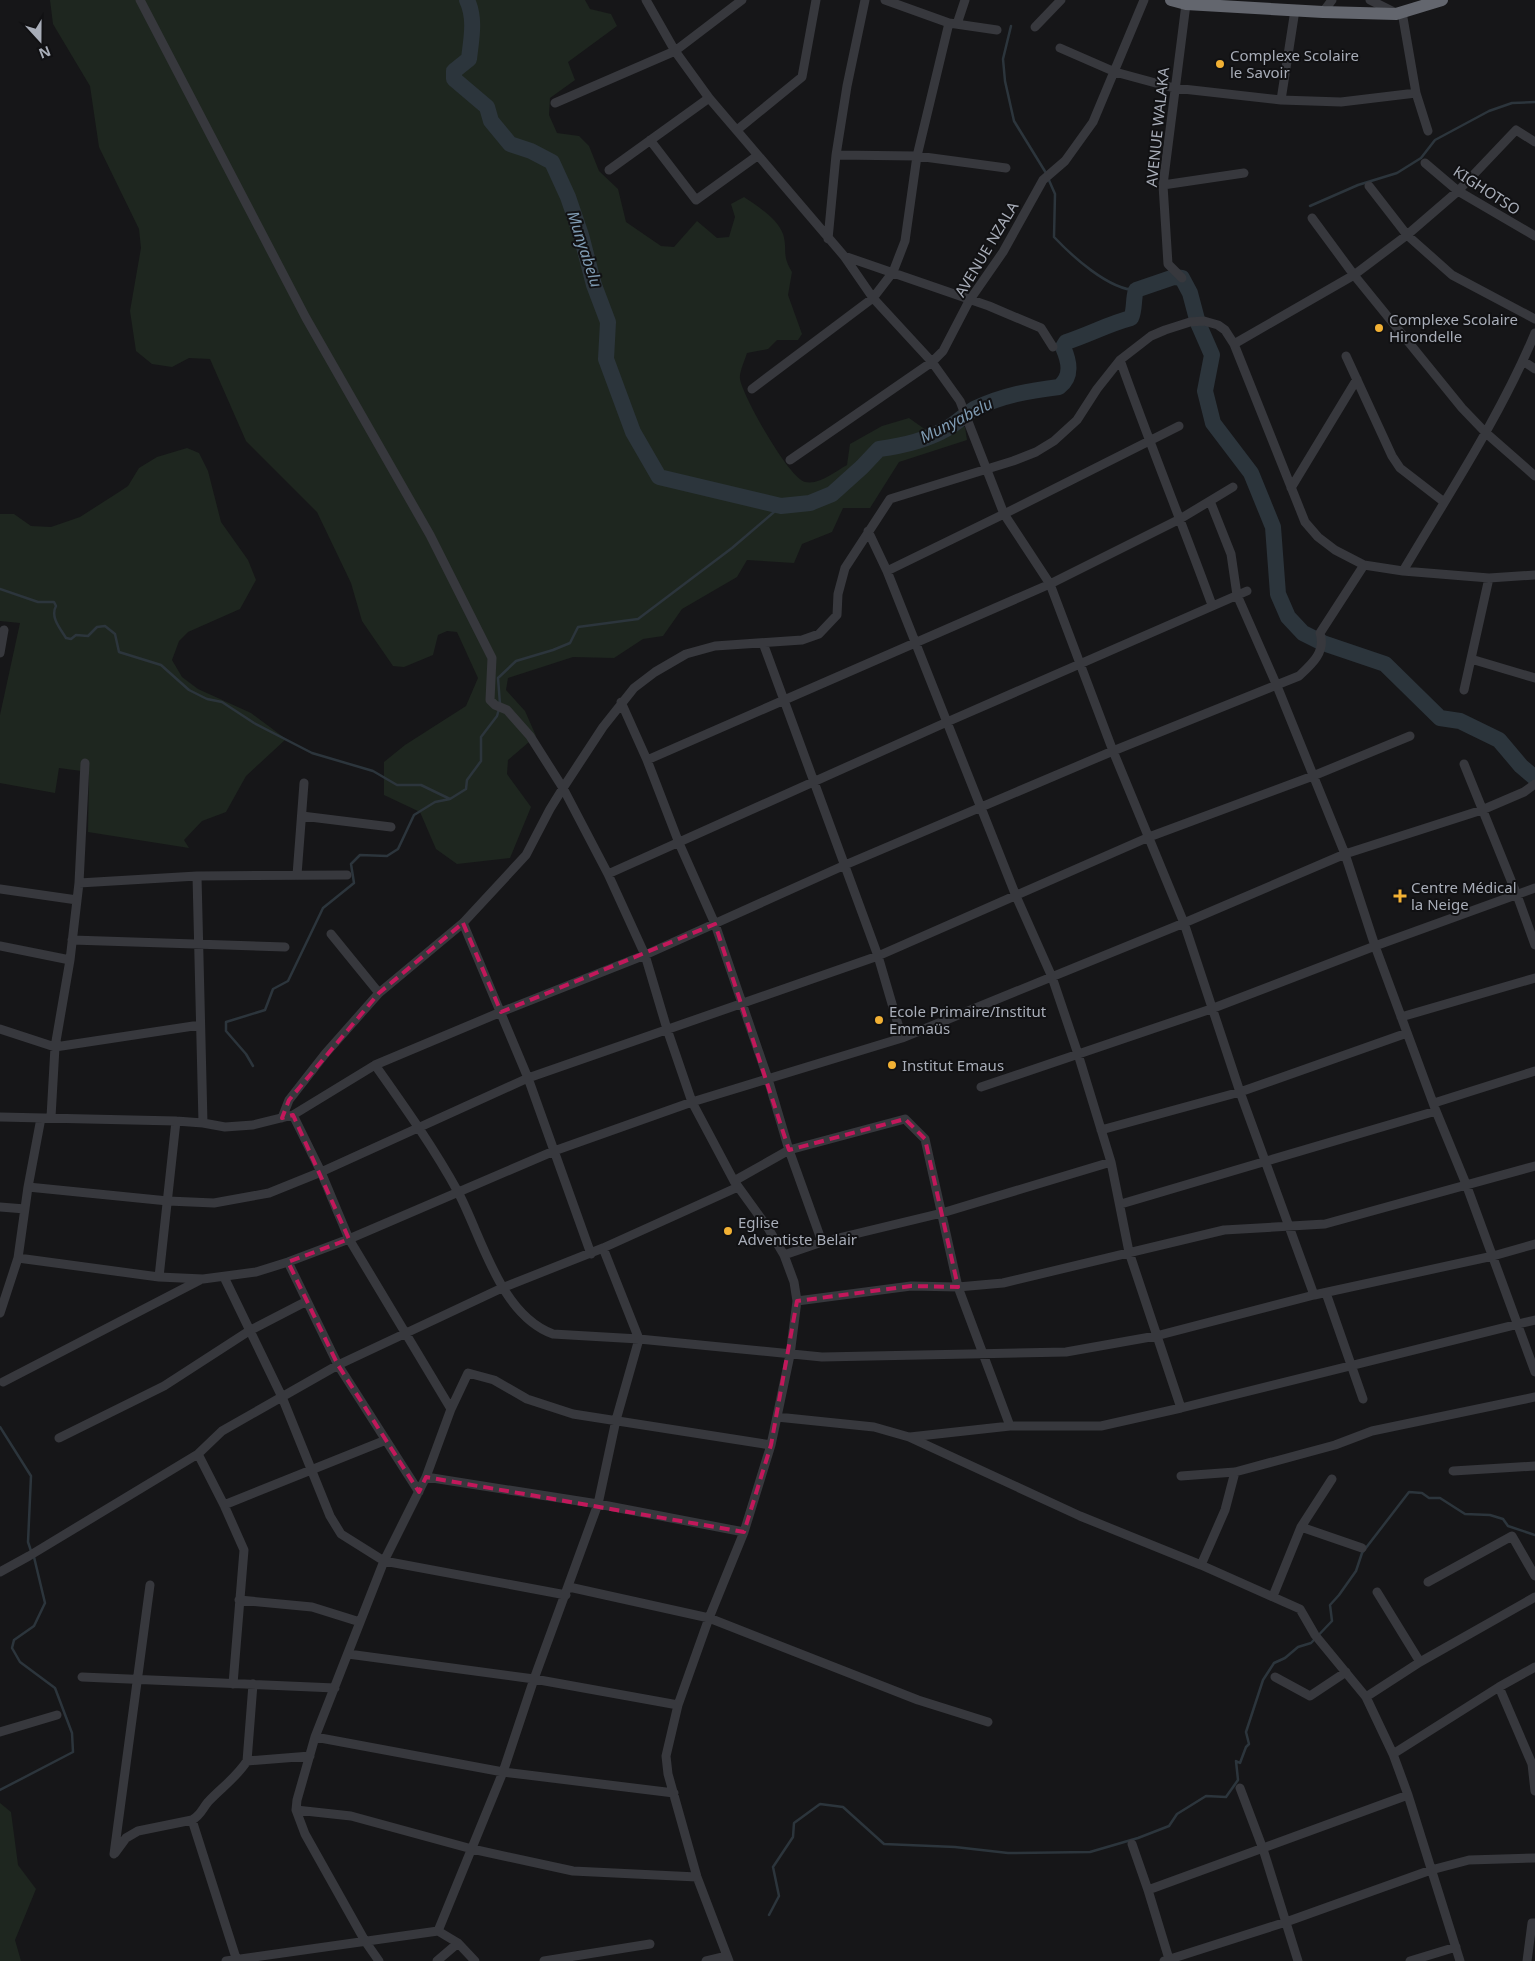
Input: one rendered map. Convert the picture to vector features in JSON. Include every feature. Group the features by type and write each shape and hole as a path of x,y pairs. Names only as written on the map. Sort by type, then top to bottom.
{"highway":[{"path":"1172,0 1186,4 1224,2 1295,10 1310,5 1323,12 1399,13 1442,0"}],"street":[{"path":"140,0 306,318 430,535 492,658 490,700 495,705 507,710 530,736 563,788 608,874 646,955 667,1029 692,1102 736,1184 768,1228 784,1255 794,1282 797,1301 790,1355 772,1445 744,1532 709,1618 678,1705 666,1756 668,1774 697,1877 728,1958 706,1961"},
{"path":"646,0 675,51 709,98 844,256 873,298 932,362 960,401 1004,514 1050,584 1079,664 1184,923 1240,1092 1314,1295"},
{"path":"555,103 675,51 742,0"},
{"path":"737,130 802,77 816,0"},
{"path":"828,239 836,155 847,86 865,0"},
{"path":"886,0 953,24 997,30"},
{"path":"752,390 873,298 893,272 906,241 917,156 953,24 965,0"},
{"path":"1035,27 1061,0"},
{"name":"AVENUE NZALA","path":"790,460 932,362 943,351 969,301 1003,252 1042,180 1065,161 1092,122 1115,72 1144,0"},
{"path":"1323,12 1332,0"},
{"path":"1370,0 1399,13 1416,93 1428,131"},
{"name":"AVENUE WALAKA","path":"1182,278 1168,264 1163,185 1186,4"},
{"path":"1281,100 1295,10"},
{"path":"1060,48 1115,72 1174,88 1281,100 1341,102 1416,93"},
{"path":"609,170 709,98"},
{"path":"1234,344 1354,275 1407,235 1458,191 1516,130 1535,142"},
{"path":"650,140 696,200 757,156"},
{"path":"836,155 917,156 1006,168"},
{"name":"KIGHOTSO","path":"1425,164 1458,191 1535,236"},
{"path":"1163,185 1244,173"},
{"path":"1369,186 1407,235 1452,275 1535,319"},
{"path":"1312,218 1354,275 1462,408 1486,433 1535,476"},
{"path":"844,256 893,272 969,301 989,306 1041,328 1054,347"},
{"path":"282,1118 289,1100 325,1054 379,993 463,923 526,855 563,788 621,702 641,683 686,654 715,646 802,640 819,634 837,615 838,594 845,568 890,499 988,470 1036,452 1054,441 1077,420 1096,389 1120,360 1151,336 1190,322 1204,321 1218,325 1225,330 1234,344 1305,522 1318,537 1335,550 1364,565 1403,571 1489,578 1535,575"},
{"path":"1403,571 1486,433 1523,361 1535,333"},
{"path":"1346,356 1392,456 1400,468 1444,502"},
{"path":"1120,360 1212,605"},
{"path":"1523,361 1535,369"},
{"path":"1291,488 1356,380"},
{"path":"887,570 1004,514 1179,426"},
{"path":"647,760 1050,584 1180,518 1234,487"},
{"path":"1210,501 1231,554 1237,595 1277,686 1345,854 1406,1033 1466,1184 1535,1372"},
{"path":"868,531 887,570 1016,896 1052,977 1111,1162 1129,1252 1181,1408"},
{"path":"0,1116 176,1121 225,1127 253,1126 293,1115 375,1065 501,1012 646,955 845,865 1114,751 1299,676 1315,661 1323,643 1320,633 1364,565"},
{"path":"1464,690 1489,578"},
{"path":"608,874 947,722 1247,591"},
{"path":"0,653 4,630"},
{"path":"763,643 878,956 902,1038"},
{"path":"1471,658 1535,678"},
{"path":"621,702 647,760 679,843 715,924 822,1242"},
{"path":"28,1187 168,1201 214,1203 269,1193 321,1172 528,1078 878,956 1148,837 1313,776 1410,736"},
{"path":"51,1117 54,1047 70,960 79,883 85,763"},
{"path":"1464,764 1517,895 1535,945"},
{"path":"297,875 304,783"},
{"path":"18,1258 159,1277 224,1277 256,1272 350,1239 554,1151 692,1102 902,1038 1184,923 1345,854 1482,810 1524,792 1534,785"},
{"path":"302,816 391,827"},
{"path":"79,883 197,876 347,875"},
{"path":"197,876 203,1123"},
{"path":"981,1087 1211,1009 1375,946 1535,888"},
{"path":"0,889 77,900"},
{"path":"463,923 528,1078 590,1254"},
{"path":"331,934 379,993"},
{"path":"72,940 285,947"},
{"path":"0,946 70,960"},
{"path":"1401,1017 1535,978"},
{"path":"0,1029 54,1047 200,1025"},
{"path":"1101,1130 1240,1092 1406,1033"},
{"path":"375,1065 419,1127 458,1193 502,1288 529,1320 542,1330 553,1334 639,1339 822,1357 1066,1352 1156,1336 1314,1295 1493,1256 1535,1244"},
{"path":"1120,1204 1265,1161 1435,1107 1535,1071"},
{"path":"293,1115 321,1172 350,1239 451,1410"},
{"path":"0,1313 18,1258 40,1118"},
{"path":"0,1572 198,1454 222,1432 338,1365 502,1288 603,1248 736,1184 790,1150 905,1120 925,1139 958,1287 1010,1426"},
{"path":"159,1277 176,1121"},
{"path":"784,1255 822,1242 942,1213 1111,1162"},
{"path":"797,1301 911,1286 958,1287 1003,1283 1224,1230 1325,1224 1535,1166"},
{"path":"0,1207 25,1209"},
{"path":"438,1931 502,1772 598,1504 616,1420 639,1339 603,1248"},
{"path":"288,1262 338,1365 419,1492"},
{"path":"224,1277 282,1397 330,1516 341,1534 384,1561 567,1591 709,1618 918,1700 988,1722"},
{"path":"3,1382 203,1278"},
{"path":"1326,1293 1363,1399"},
{"path":"59,1438 164,1386 249,1331 307,1301"},
{"path":"909,1437 1010,1426 1101,1426 1535,1320"},
{"path":"379,1961 364,1941 304,1834 296,1810 297,1800 315,1737 384,1561 426,1477 451,1410 468,1373 494,1380 527,1400 573,1414 772,1445"},
{"path":"1181,1476 1235,1472 1335,1445 1372,1431 1535,1397"},
{"path":"777,1418 874,1428 909,1437 1080,1516 1201,1565 1300,1609 1316,1638 1366,1696 1393,1754 1408,1795 1460,1961"},
{"path":"224,1505 386,1440"},
{"path":"198,1454 244,1550 233,1684"},
{"path":"1453,1471 1535,1466"},
{"path":"1201,1565 1225,1510 1235,1472"},
{"path":"426,1477 598,1504 744,1532"},
{"path":"1273,1596 1301,1527 1332,1479"},
{"path":"1301,1527 1362,1548"},
{"path":"1428,1582 1512,1536 1535,1576"},
{"path":"150,1585 114,1854 126,1838 138,1831 192,1820 200,1816 206,1804 240,1772 247,1761 253,1684"},
{"path":"1378,1592 1420,1662"},
{"path":"1366,1696 1420,1662 1535,1597"},
{"path":"239,1600 312,1607 360,1622"},
{"path":"348,1654 534,1679 678,1705"},
{"path":"1393,1754 1535,1667"},
{"path":"1275,1677 1310,1696 1346,1672"},
{"path":"82,1677 335,1688"},
{"path":"1500,1687 1532,1764 1535,1791"},
{"path":"0,1732 58,1715"},
{"path":"315,1737 502,1772 674,1793"},
{"path":"247,1761 310,1756"},
{"path":"1240,1788 1263,1849 1298,1961"},
{"path":"1148,1890 1408,1795"},
{"path":"296,1810 351,1816 472,1849 573,1871 697,1877"},
{"path":"192,1820 233,1960 438,1931 458,1943 475,1961"},
{"path":"1132,1844 1148,1890 1166,1960 1286,1922 1431,1870 1469,1860 1535,1858"},
{"path":"1527,1961 1532,1923 1535,1922"},
{"path":"437,1961 458,1943"},
{"path":"544,1961 650,1944"},
{"path":"1410,1961 1456,1947"}],"highlighted area":[{"path":"463,923 501,1012 715,924 789,1150 905,1119 925,1139 958,1287 911,1286 797,1301 771,1445 744,1532 426,1477 419,1492 338,1365 288,1262 349,1239 293,1115 282,1118 289,1100 379,993"}],"shaded area":[{"path":"50,0 585,0 590,9 611,14 617,26 568,62 575,80 550,98 549,115 557,133 579,136 589,146 599,171 618,189 626,222 661,246 674,247 697,221 717,238 729,237 735,217 731,204 744,197 772,218 783,234 787,261 792,272 788,295 802,334 798,340 777,340 768,349 747,353 740,379 749,402 768,436 789,467 805,482 821,480 847,465 850,444 882,426 909,418 926,430 948,424 965,427 967,440 899,462 870,508 843,508 832,532 802,544 794,563 747,560 737,577 682,609 663,636 643,639 614,658 573,657 508,678 506,690 525,711 536,736 508,760 507,774 531,807 510,858 457,864 436,849 420,812 384,795 384,762 405,745 466,706 478,678 457,632 447,631 438,635 433,655 404,667 393,666 362,621 351,583 317,512 246,441 210,359 189,358 172,367 152,364 136,351 130,311 141,248 139,229 99,147 90,86 53,24"},
{"path":"187,448 199,453 208,471 221,522 248,560 256,580 240,609 188,632 179,641 172,660 182,677 198,689 251,713 286,739 246,776 226,812 202,821 184,840 189,848 88,832 89,772 59,768 55,793 0,783 0,715 20,623 0,621 0,514 14,514 31,526 51,527 80,517 128,486 139,468 157,457"},
{"path":"0,1803 11,1812 18,1865 36,1889 15,1940 21,1961 0,1961"}],"waterway":[{"name":"Munyabelu","path":"467,0 472,22 469,59 454,71 454,79 487,107 491,121 510,144 531,151 552,162 568,197 581,235 594,285 608,322 606,359 633,432 659,477 781,506 810,503 832,494 879,449 905,445 930,437 950,427 974,409 995,400 1026,392 1059,387 1068,373 1068,363 1063,347 1066,342 1131,318 1136,290 1174,277 1182,278 1190,293 1198,323 1212,355 1205,391 1213,423 1251,473 1273,527 1278,594 1288,617 1303,633 1323,643 1385,664 1440,718 1460,721 1499,740 1521,766 1535,778"},
{"path":"1011,26 1003,59 1005,81 1014,121 1046,173"},
{"path":"1310,206 1358,185 1397,173 1421,158 1435,140 1489,111 1512,103 1535,102"},
{"path":"1048,178 1055,194 1054,237 1092,271 1125,289 1136,290"},
{"path":"500,704 498,678 516,661 570,643 578,627 638,619 732,548 781,506"},
{"path":"0,589 38,602 54,602 56,606 54,610 55,618 66,638 71,639 76,635 88,636 97,627 105,626 115,634 119,652 161,665 189,690 207,699 222,702 254,723 312,753 373,771 397,785 421,785 450,799"},
{"path":"253,1066 246,1054 226,1031 226,1022 265,1010 273,989 288,981 323,908 354,883 351,864 360,855 387,856 398,849 414,815 435,802 450,799 466,789 467,780 481,761 481,737 497,716 499,709"},
{"path":"0,1427 31,1476 28,1542 31,1551"},
{"path":"769,1915 779,1896 773,1867 793,1837 794,1823 820,1804 843,1807 884,1844 955,1847 1008,1853 1090,1852 1138,1838 1169,1826 1177,1814 1206,1796 1226,1797 1238,1780 1236,1761 1240,1763 1249,1744 1246,1732 1263,1680 1274,1663 1285,1658 1298,1647 1311,1643 1332,1621 1330,1605 1356,1571 1362,1553 1409,1492 1422,1493 1429,1498 1440,1498 1465,1514 1490,1515 1503,1519 1508,1526 1535,1535"},
{"path":"0,1790 73,1752 72,1733 55,1688 20,1662 12,1648 14,1640 34,1626 45,1603 34,1557"}],"place":[{"name":"Complexe Scolaire le Savoir","path":"1220,64"},
{"name":"Complexe Scolaire Hirondelle","path":"1379,328"},
{"name":"Centre Médical la Neige","path":"1400,896"},
{"name":"Ecole Primaire/Institut Emmaüs","path":"879,1020"},
{"name":"Institut Emaus","path":"892,1065"},
{"name":"Eglise Adventiste Belair","path":"728,1231"}]}
